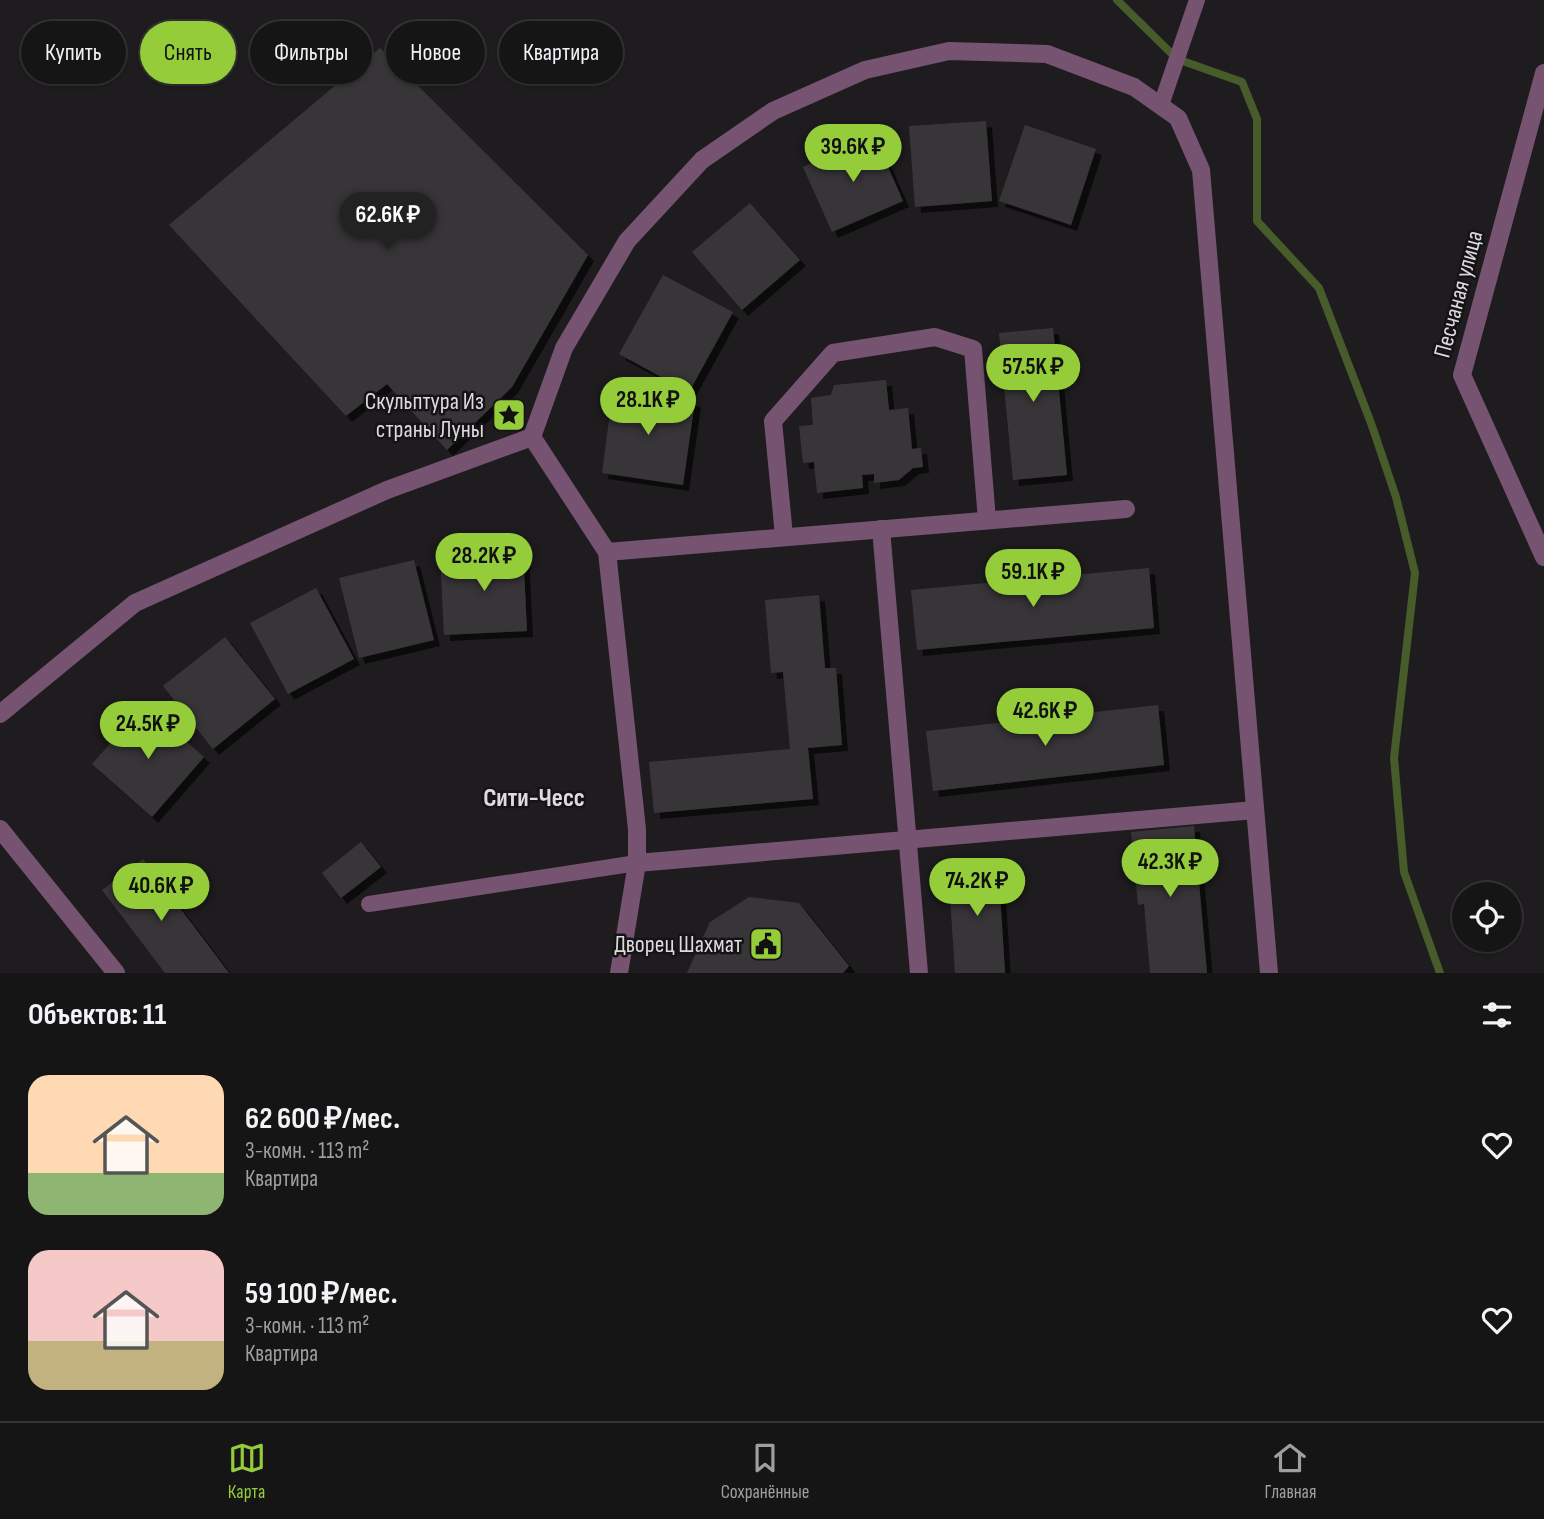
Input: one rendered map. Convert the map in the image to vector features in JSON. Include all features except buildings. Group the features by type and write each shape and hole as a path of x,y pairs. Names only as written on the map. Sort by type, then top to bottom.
{"street":[{"path":"532,437 564,348 626,241 702,160 773,111 865,70 949,51 1047,54 1134,87 1178,118 1201,170 1269,973"},
{"name":"Песчаная улица","path":"1544,73 1462,375 1544,557"},
{"path":"784,536 773,421 833,353 935,337 972,349 987,520"},
{"path":"532,437 607,552 637,829 637,863 619,973"},
{"path":"0,714 135,603 387,489 532,437"},
{"path":"607,552 1126,509"},
{"path":"881,529 919,973"},
{"path":"637,863 1255,810"},
{"path":"0,829 116,973"}],"lane":[{"path":"1161,106 1197,0"},
{"path":"369,904 637,863"}],"waterway":[{"path":"1117,0 1177,59 1242,82 1257,119 1257,221 1319,288 1371,423 1396,497 1415,573 1394,758 1404,872 1440,973"}],"place":[{"name":"Скульптура Из страны Луны","path":"509,415"},
{"name":"Дворец Шахмат","path":"766,944"}],"district":[{"name":"Сити-Чесс","path":"534,797"}]}
